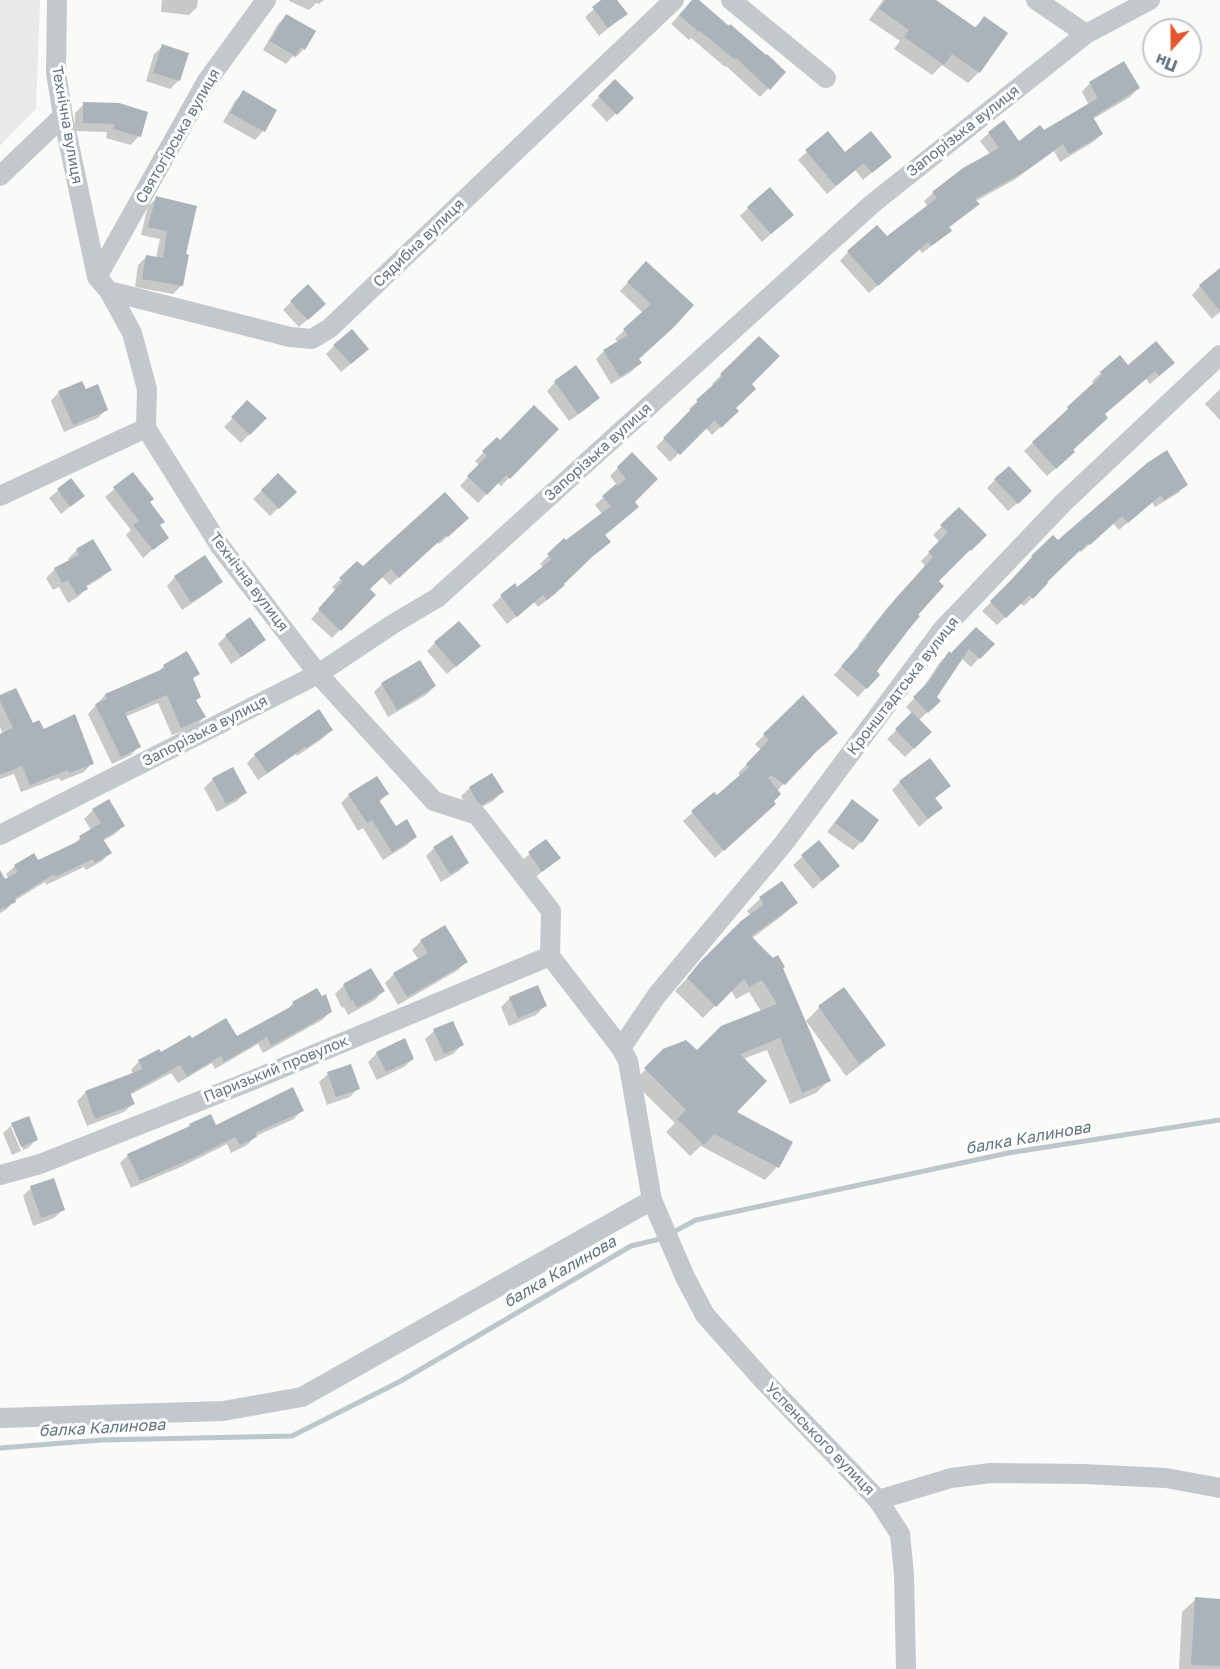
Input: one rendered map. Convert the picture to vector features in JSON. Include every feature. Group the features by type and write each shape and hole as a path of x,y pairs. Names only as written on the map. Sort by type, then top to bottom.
{"street":[{"name":"Технічна вулиця","path":"57,0 56,73 63,116 103,284 132,333 147,389 146,428 220,546 318,674 434,801 477,815 551,911 550,956"},
{"name":"Святогірська вулиця","path":"103,284 207,81 266,0"},
{"name":"Сядибна вулиця","path":"103,284 290,338 312,339 330,328 674,0"},
{"path":"731,0 826,78"},
{"path":"1036,0 1086,34"},
{"name":"Запорізька вулиця","path":"0,835 318,674 437,598 872,204 1086,34 1150,0"},
{"path":"0,176 63,116"},
{"name":"Кронштадтська вулиця","path":"625,1055 657,995 784,843 942,630 1063,503 1220,355"},
{"path":"0,496 146,428"},
{"path":"550,956 625,1055"},
{"name":"Паризький провулок","path":"0,1175 40,1164 253,1080 550,956"},
{"name":"Успенського вулиця","path":"625,1055 652,1200 685,1277 705,1315 764,1381 878,1500 900,1534 904,1574 906,1669"},
{"path":"0,1418 223,1411 302,1397 652,1200"},
{"path":"878,1500 951,1478 991,1473 1083,1474 1166,1479 1220,1488"}],"shaded area":[{"path":"0,0 40,0 36,109 0,146"}],"building":[{"path":"601,0 617,0 628,14 608,28 592,7"},
{"path":"692,0 699,0 786,72 770,90 736,58 735,60 679,15"},
{"path":"885,0 936,0 976,28 984,16 1008,33 980,73 952,54 944,65 904,37 909,30 879,9"},
{"path":"286,14 316,31 305,50 301,47 295,56 270,41"},
{"path":"162,44 189,53 180,81 153,73"},
{"path":"1124,61 1140,88 1093,117 1103,134 1069,154 1063,144 1024,172 975,199 980,204 949,227 952,231 931,246 928,242 878,286 847,251 877,225 887,236 937,198 932,192 963,168 999,148 988,132 1004,120 1019,141 1040,125 1044,130 1098,98 1089,82"},
{"path":"615,79 634,98 617,115 598,96"},
{"path":"243,90 277,110 265,132 230,113"},
{"path":"83,102 119,103 148,112 141,137 113,129 115,124 83,123"},
{"path":"828,131 845,152 871,131 892,157 872,173 864,163 836,186 805,150"},
{"path":"770,187 794,215 771,234 747,207"},
{"path":"156,196 197,206 186,254 189,255 183,286 142,279 146,255 163,258 167,231 148,227"},
{"path":"646,261 694,305 639,359 642,363 620,377 603,350 628,335 623,329 651,304 627,282"},
{"path":"1220,268 1220,311 1199,285"},
{"path":"308,284 326,304 308,320 290,301"},
{"path":"352,329 369,349 351,364 333,345"},
{"path":"759,336 780,356 752,384 756,389 736,408 739,411 721,428 715,420 680,455 663,438 698,402 696,400 722,377 720,374"},
{"path":"1156,341 1175,363 1159,376 1155,371 1105,414 1108,418 1056,469 1032,442 1102,375 1100,372 1120,355 1128,365"},
{"path":"576,365 600,398 578,414 554,381"},
{"path":"82,381 86,389 98,384 108,410 73,425 58,391"},
{"path":"247,400 267,418 250,435 231,417"},
{"path":"534,405 559,429 510,479 506,475 487,495 467,476 487,456 482,451 497,437 500,440"},
{"path":"1167,450 1188,485 1164,500 1161,495 1128,523 1122,516 1090,545 1088,543 1047,582 1033,599 1030,595 1006,618 990,601 1031,556 1053,535 1058,540 1147,463"},
{"path":"632,452 658,479 635,502 639,507 605,535 611,542 592,557 565,585 547,600 543,595 517,617 500,595 515,583 517,587 552,559 547,554 564,538 566,540 611,506 602,496 626,479 617,467"},
{"path":"1009,466 1032,491 1018,504 994,479"},
{"path":"133,472 154,499 150,502 165,522 160,525 169,538 153,550 133,525 139,521 113,487"},
{"path":"278,473 297,492 279,509 261,490"},
{"path":"71,478 85,496 70,507 57,489"},
{"path":"445,492 469,518 448,537 446,535 399,578 391,569 370,589 376,595 341,631 318,609 343,581 339,578 357,561 363,566"},
{"path":"959,507 987,535 939,581 944,586 918,615 920,616 877,671 880,675 867,689 841,666 867,637 896,598 933,557 928,552 948,532 940,525"},
{"path":"93,539 112,570 86,585 88,589 77,595 68,580 62,583 54,568 79,555 76,549"},
{"path":"205,555 223,582 191,602 174,576"},
{"path":"250,617 266,640 241,657 225,635"},
{"path":"459,621 481,646 456,667 434,642"},
{"path":"976,627 995,644 980,659 969,649 937,697 941,701 928,713 913,697 930,680 949,651 951,653"},
{"path":"187,651 200,674 193,678 201,697 196,700 206,717 181,728 167,695 125,713 141,747 121,757 95,704 107,699 105,694 165,668 163,665"},
{"path":"420,660 436,686 397,710 381,683"},
{"path":"16,688 33,723 39,720 44,729 75,714 94,764 69,773 68,770 30,785 22,766 0,775 0,734 13,728 0,701 0,695"},
{"path":"803,695 838,733 817,751 785,785 771,775 768,778 781,794 774,801 776,804 724,851 691,811 714,792 717,795 749,767 746,764 769,740 763,734"},
{"path":"319,709 333,730 267,773 254,754"},
{"path":"912,712 932,732 914,749 895,729"},
{"path":"930,758 951,786 935,798 943,808 928,819 899,781"},
{"path":"233,767 247,793 226,804 212,778"},
{"path":"492,773 504,792 482,805 478,803 469,787"},
{"path":"377,776 389,794 379,800 396,826 407,819 417,837 392,852 372,820 367,823 348,794"},
{"path":"109,799 125,826 103,839 112,853 95,863 93,859 55,877 54,874 15,898 16,902 0,910 0,870 5,879 18,872 14,865 34,853 38,860 81,840 79,836 101,823 92,809"},
{"path":"852,799 879,820 862,843 835,823"},
{"path":"452,835 469,863 450,874 433,847"},
{"path":"546,839 561,858 542,872 528,852"},
{"path":"819,840 840,866 822,881 801,855"},
{"path":"782,881 798,903 751,936 773,958 778,955 785,967 783,968 831,1081 802,1093 780,1038 740,1054 767,1081 737,1112 793,1142 779,1168 714,1134 704,1145 677,1119 686,1110 644,1068 663,1049 686,1040 697,1050 721,1026 777,1004 762,980 749,987 744,979 716,1007 687,978 741,921 764,904 759,897"},
{"path":"445,925 468,962 407,997 393,973 428,953 420,940"},
{"path":"371,968 385,991 357,1008 343,984"},
{"path":"538,985 547,1006 518,1018 509,997"},
{"path":"844,987 886,1045 859,1064 818,1006"},
{"path":"317,988 322,996 326,994 332,1012 271,1046 267,1037 224,1062 221,1056 187,1076 180,1065 130,1093 135,1104 95,1119 85,1091 143,1069 138,1060 159,1049 161,1052 190,1035 192,1038 226,1018 237,1036 294,1005 292,1002"},
{"path":"453,1021 464,1045 444,1054 433,1029"},
{"path":"405,1038 414,1059 386,1072 376,1052"},
{"path":"351,1064 360,1089 336,1097 327,1072"},
{"path":"293,1087 304,1111 255,1133 257,1137 240,1145 235,1137 140,1181 127,1154 190,1126 189,1124 211,1114 216,1125"},
{"path":"29,1116 38,1140 21,1147 11,1123"},
{"path":"54,1178 65,1210 41,1218 30,1186"},
{"path":"1195,1597 1220,1599 1220,1666 1191,1665"}],"waterway":[{"name":"балка Калинова","path":"0,1448 101,1440 292,1436 399,1382 631,1246 660,1239 696,1220 1008,1153 1220,1120"}]}
